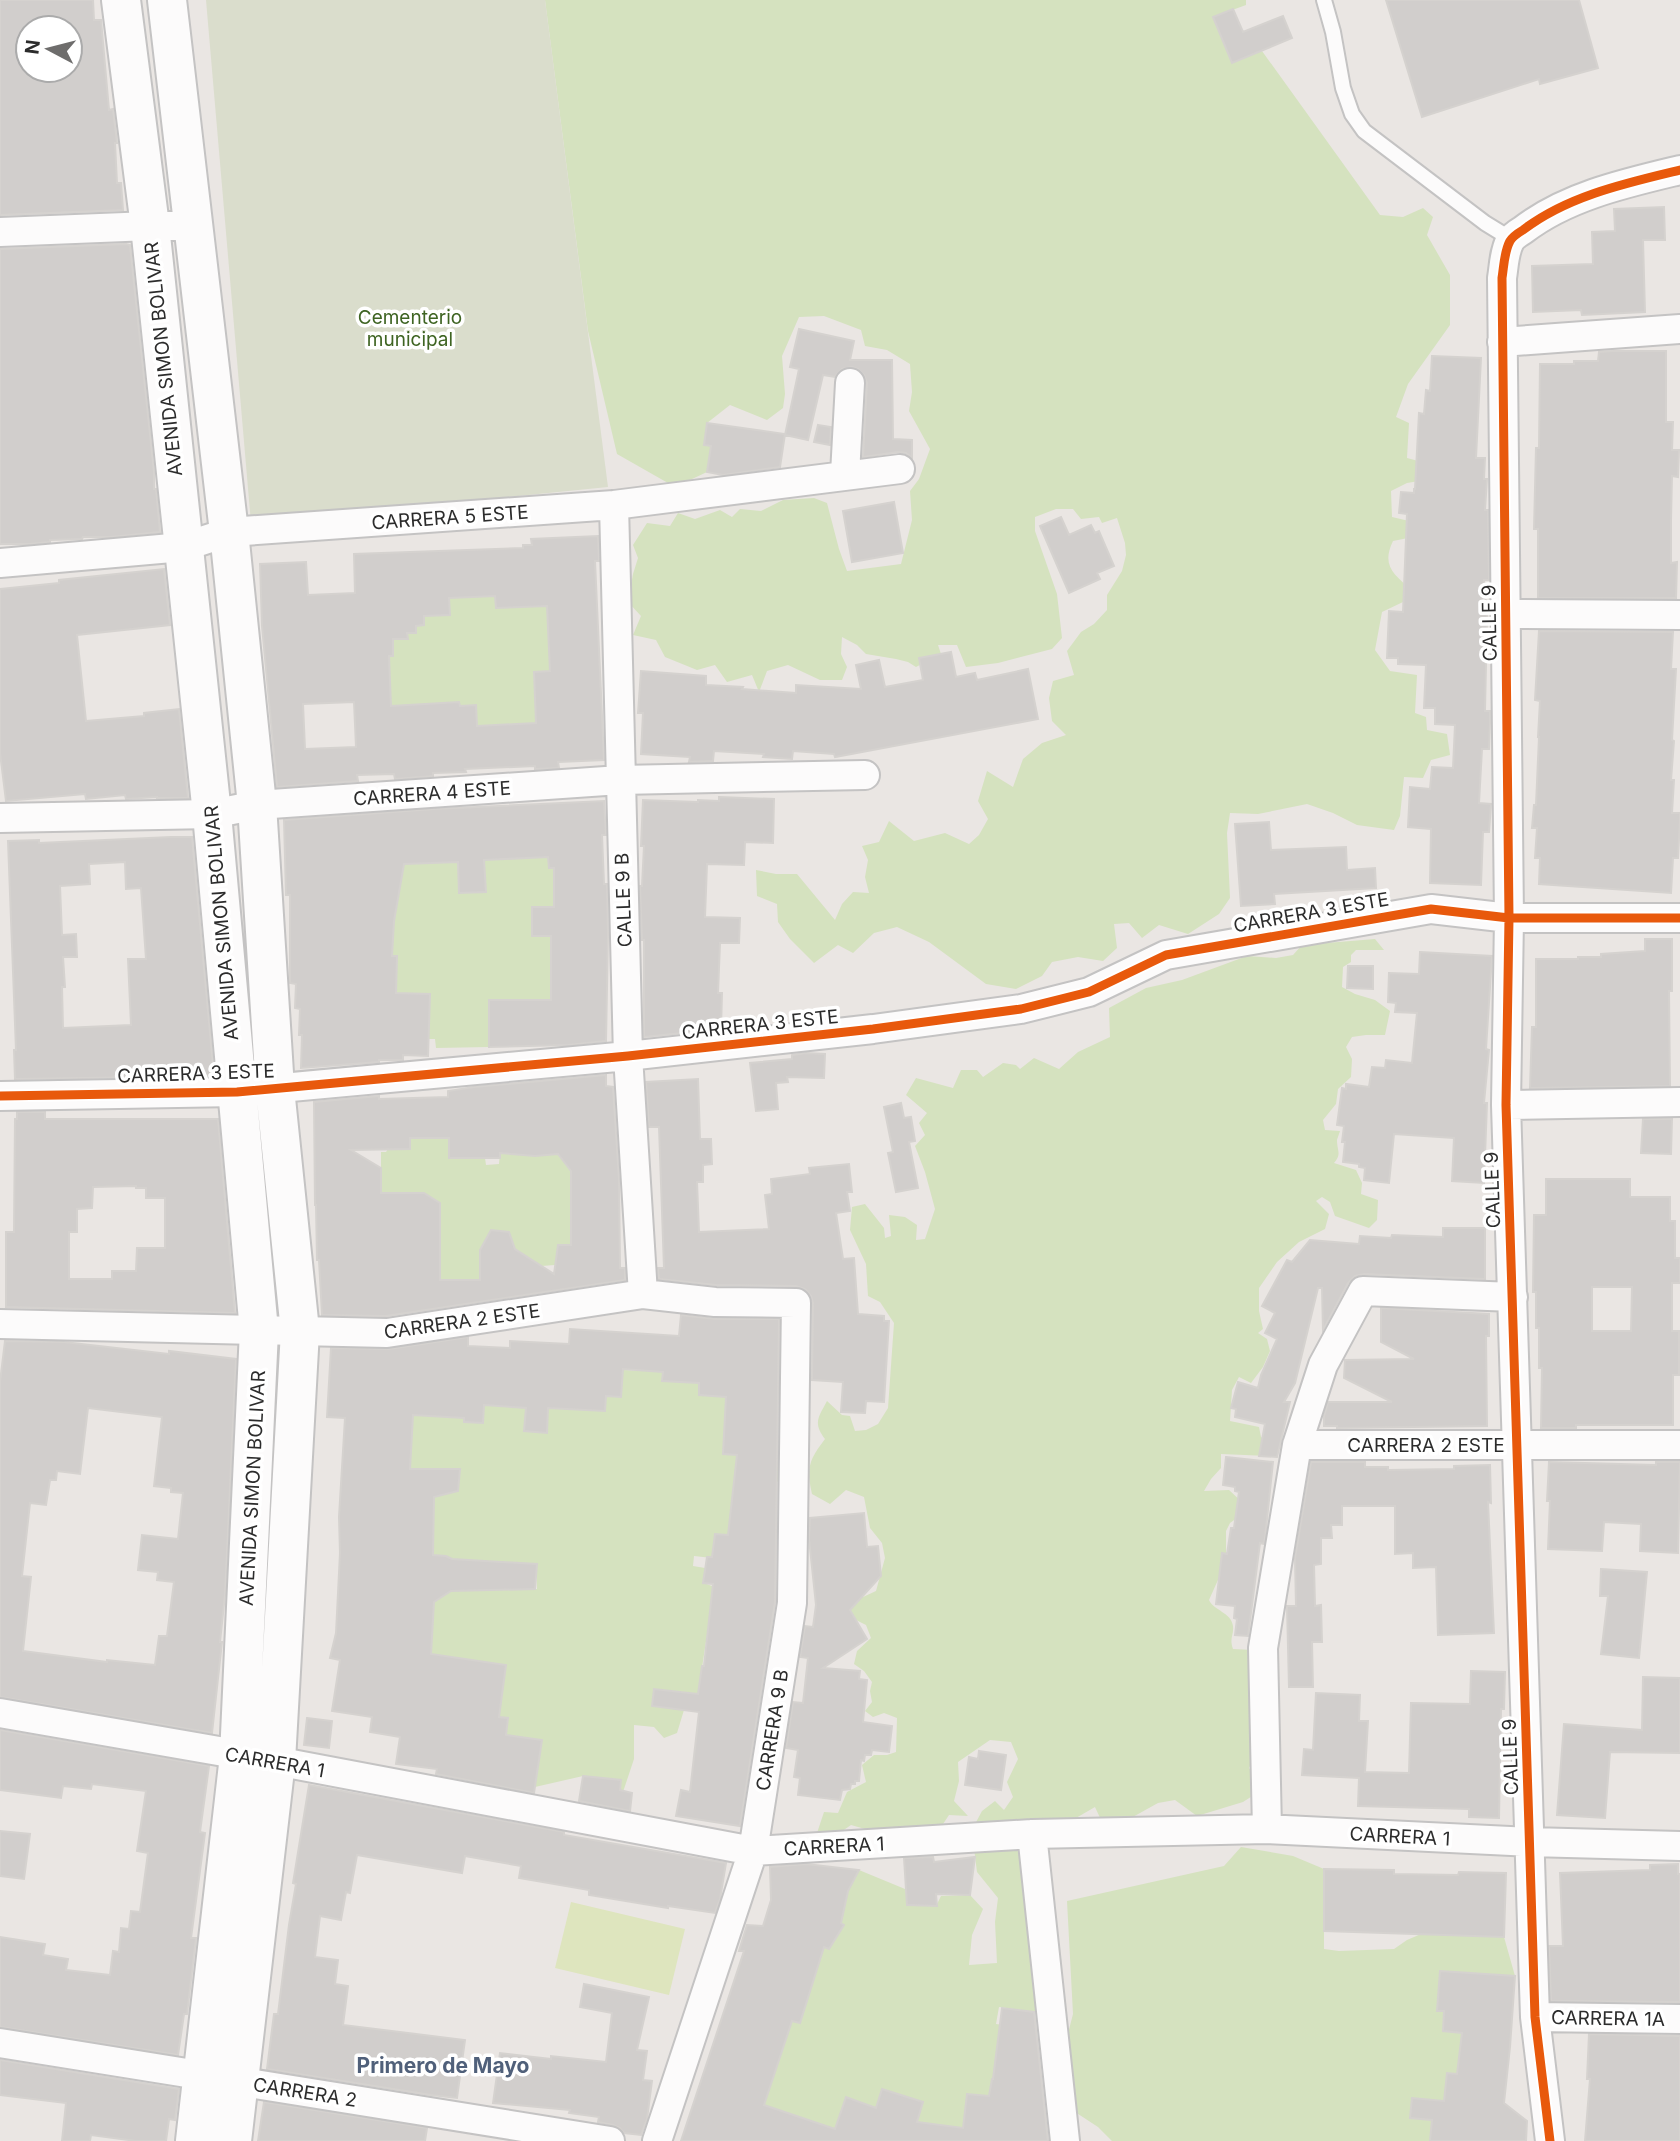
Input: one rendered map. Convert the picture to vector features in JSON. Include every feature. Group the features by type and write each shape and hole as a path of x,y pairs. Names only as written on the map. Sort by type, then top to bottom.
{"main road":[{"name":"AVENIDA SIMON BOLIVAR","path":"121,0 150,226 212,814 259,1331 258,1758 203,2075 195,2141"},
{"name":"AVENIDA SIMON BOLIVAR","path":"167,0 229,532 257,805 275,1089 300,1331 258,1758 240,2081 232,2141"}],"street":[{"path":"1511,239 1534,221 1572,202 1628,183 1680,170"},
{"path":"0,232 193,226"},
{"name":"CALLE 9","path":"1511,239 1505,255 1502,278 1509,918 1506,1105 1535,2017 1550,2141"},
{"path":"1502,342 1680,329"},
{"path":"845,474 850,383"},
{"name":"CARRERA 5 ESTE","path":"0,563 183,547 229,532 614,505 900,469"},
{"name":"CALLE 9 B","path":"614,505 628,1056 643,1294"},
{"path":"1507,614 1680,615"},
{"name":"CARRERA 4 ESTE","path":"0,818 212,814 257,805 620,780 865,775"},
{"name":"CARRERA 3 ESTE","path":"0,1096 237,1092 628,1056 873,1028 1021,1009 1089,992 1166,955 1432,909 1509,918"},
{"path":"1509,918 1680,918"},
{"path":"1506,1105 1680,1102"},
{"path":"1267,1829 1263,1648 1297,1445 1322,1365 1363,1290 1513,1297"},
{"name":"CARRERA 2 ESTE","path":"0,1324 387,1333 643,1294 715,1302 796,1303"},
{"name":"CARRERA 9 B","path":"657,2141 753,1851 792,1603 796,1303"},
{"name":"CARRERA 2 ESTE","path":"1297,1445 1680,1445"},
{"name":"CARRERA 1","path":"0,1713 258,1758 753,1851 1032,1834 1267,1829 1530,1842 1680,1846"},
{"path":"1032,1834 1065,2141"},
{"name":"CARRERA 1A","path":"1535,2017 1680,2019"},
{"name":"CARRERA 2","path":"0,2043 610,2141"}],"lane":[{"path":"1324,0 1343,88 1352,114 1364,131 1485,223 1511,239"}],"green space":[{"name":"Cementerio municipal","path":"206,0 545,0 608,487 251,523"},
{"path":"545,0 1246,0 1246,5 1213,17 1232,63 1262,51 1380,215 1403,217 1423,208 1433,217 1427,235 1450,275 1450,325 1408,384 1396,417 1409,423 1407,458 1422,462 1425,480 1407,483 1391,491 1392,517 1422,524 1418,536 1393,541 1388,557 1391,569 1411,590 1403,602 1382,612 1375,650 1390,671 1417,675 1415,713 1426,717 1427,730 1447,734 1450,755 1431,760 1423,778 1404,777 1400,816 1394,830 1357,825 1307,804 1258,814 1230,813 1227,833 1230,898 1219,914 1188,934 1159,925 1142,938 1129,923 1114,924 1117,948 1103,961 1078,957 1052,962 1042,976 1016,989 986,984 929,942 897,927 874,933 853,953 838,945 814,963 790,939 778,922 777,904 757,896 756,870 797,874 835,920 842,904 853,892 869,893 865,877 868,860 862,846 879,842 889,821 914,841 945,833 969,844 979,835 988,819 978,801 987,771 1013,787 1023,759 1042,743 1066,735 1052,721 1049,698 1053,681 1074,675 1067,651 1081,632 1094,624 1107,610 1107,595 1122,571 1126,555 1125,543 1117,518 1102,523 1099,517 1081,519 1073,509 1056,509 1035,517 1035,531 1057,594 1062,638 1052,649 998,663 966,667 957,645 938,645 941,654 916,667 908,662 866,654 857,645 842,637 841,654 847,667 842,680 820,680 788,665 767,671 759,692 752,675 727,682 715,665 697,670 665,657 656,640 633,635 641,616 628,602 638,558 633,545 647,523 670,526 678,513 695,519 720,510 732,517 740,509 761,511 783,500 814,498 827,503 847,571 901,564 912,520 910,491 919,479 930,449 909,411 912,392 910,364 887,350 865,346 861,330 824,316 799,317 782,356 785,394 783,408 767,420 730,405 707,423 704,444 711,446 707,472 675,487 617,454 588,331"},
{"path":"495,596 496,608 547,606 550,671 534,672 535,695 557,722 477,726 392,718 390,690 361,657 393,656 393,639 408,639 407,633 416,626 424,625 424,616 450,615 449,598"},
{"path":"548,844 549,868 603,865 571,907 532,907 532,936 564,936 560,971 551,971 551,1000 540,1000 540,1010 489,1022 489,1047 436,1048 435,1039 428,1039 430,994 396,993 397,957 392,956 394,921 404,864 457,854 459,892 486,892 484,860"},
{"path":"1375,939 1384,950 1356,950 1351,955 1351,962 1343,967 1342,987 1375,1000 1390,1011 1385,1035 1352,1037 1346,1047 1352,1059 1351,1077 1338,1089 1336,1104 1323,1120 1325,1130 1340,1131 1337,1140 1338,1155 1334,1163 1356,1170 1362,1183 1361,1194 1378,1200 1377,1220 1369,1228 1335,1216 1330,1202 1322,1197 1316,1201 1329,1214 1325,1229 1299,1242 1277,1262 1259,1288 1259,1311 1263,1329 1258,1333 1267,1339 1270,1351 1263,1367 1251,1383 1239,1377 1232,1390 1230,1421 1259,1427 1261,1437 1269,1441 1268,1456 1221,1454 1221,1468 1204,1491 1229,1490 1244,1504 1241,1515 1230,1523 1226,1531 1226,1562 1209,1600 1232,1621 1233,1649 1253,1650 1257,1754 1249,1768 1257,1778 1257,1793 1243,1802 1197,1816 1175,1800 1158,1803 1131,1818 1102,1822 1095,1807 1076,1818 1059,1823 1053,1819 1042,1826 974,1826 982,1811 995,1801 1004,1810 1013,1797 1007,1782 1018,1759 1011,1742 990,1740 958,1762 959,1781 954,1801 968,1816 949,1815 941,1827 879,1836 851,1825 835,1836 817,1833 824,1812 838,1813 847,1792 866,1782 862,1765 874,1755 896,1752 897,1718 884,1713 873,1717 865,1711 872,1702 872,1682 864,1671 854,1664 857,1651 871,1638 866,1625 856,1620 846,1628 851,1596 863,1597 876,1591 885,1558 882,1543 870,1528 864,1497 846,1490 830,1504 812,1494 809,1471 815,1453 825,1439 819,1429 818,1420 827,1401 842,1415 850,1416 855,1431 866,1430 878,1424 888,1408 894,1323 880,1302 868,1296 866,1264 850,1230 852,1207 865,1204 884,1228 885,1238 891,1236 889,1215 905,1217 917,1225 916,1240 925,1239 935,1209 915,1146 925,1135 919,1123 927,1113 906,1095 916,1078 953,1088 961,1070 977,1070 983,1077 1003,1063 1016,1065 1020,1069 1034,1058 1059,1069 1078,1052 1110,1037 1109,1008 1146,988 1182,980 1247,956 1276,958 1293,955 1302,945"},
{"path":"409,1120 431,1120 432,1138 449,1138 449,1158 485,1158 486,1165 499,1164 500,1153 571,1154 570,1245 558,1245 555,1265 541,1266 515,1249 509,1232 491,1230 480,1250 480,1289 458,1289 457,1280 440,1280 440,1203 424,1193 351,1192 381,1173 381,1152 386,1152"},
{"path":"648,1360 663,1361 663,1381 699,1383 699,1395 753,1395 725,1416 723,1453 778,1460 781,1482 735,1477 729,1535 712,1558 694,1556 693,1566 705,1568 704,1583 725,1591 710,1615 698,1694 680,1692 678,1709 684,1710 677,1733 664,1738 654,1727 634,1725 634,1759 618,1807 621,1780 583,1776 535,1787 541,1740 506,1735 508,1718 476,1714 503,1683 506,1665 410,1651 429,1640 434,1602 451,1591 537,1589 536,1564 452,1559 433,1555 434,1497 410,1469 413,1415 464,1418 464,1422 483,1423 484,1400 526,1408 524,1431 547,1433 548,1408 606,1396 621,1397 623,1370 647,1371"},
{"path":"1021,1841 1044,2013 999,2007 996,2024 1004,2025 989,2096 967,2094 963,2128 933,2124 911,2141 923,2103 883,2089 876,2108 846,2098 833,2136 804,2118 764,2105 792,2021 800,2022 815,1976 799,1940 829,1948 844,1925 826,1909 844,1910 848,1891 859,1870 905,1889 908,1905 936,1906 941,1896 970,1895 983,1909 972,1935 969,1965 997,1963 995,1922 998,1898 977,1872 974,1848"},
{"path":"1241,1847 1293,1856 1324,1869 1324,1949 1394,1949 1421,1934 1504,1937 1515,1976 1440,1972 1437,2010 1444,2011 1443,2031 1474,2034 1457,2074 1447,2074 1444,2101 1432,2120 1430,2141 1112,2141 1098,2127 1069,2108 1063,2053 1073,2014 1067,1901 1224,1866"},
{"path":"571,1902 685,1929 669,1995 555,1968"}],"building":[{"path":"0,0 93,0 94,20 101,20 109,110 113,109 117,143 117,183 121,183 123,210 0,215"},
{"path":"1386,0 1579,0 1598,68 1540,84 1539,79 1422,117"},
{"path":"1233,9 1243,32 1283,16 1292,38 1232,63 1213,17"},
{"path":"1664,207 1665,240 1643,240 1645,312 1582,315 1581,310 1533,312 1532,266 1593,264 1592,232 1615,231 1614,209"},
{"path":"130,245 160,532 29,544 0,544 0,249"},
{"path":"799,329 854,341 850,360 892,360 893,439 912,440 912,458 906,453 898,452 863,457 867,383 864,375 852,367 842,369 835,377 823,375 808,440 785,435 799,369 790,367"},
{"path":"1666,351 1666,422 1673,422 1672,450 1679,450 1678,477 1672,476 1671,520 1671,563 1677,562 1676,598 1538,598 1538,529 1534,529 1540,364 1598,361 1599,352"},
{"path":"1432,356 1481,358 1476,458 1485,458 1484,479 1487,479 1485,510 1488,510 1489,580 1484,580 1487,618 1485,711 1490,711 1490,723 1489,749 1482,749 1479,803 1491,804 1489,832 1483,832 1481,885 1430,883 1431,829 1408,827 1410,787 1430,789 1432,767 1453,768 1455,725 1435,724 1435,708 1424,708 1426,665 1398,664 1398,658 1387,658 1389,611 1403,612 1407,514 1399,513 1401,492 1414,493 1415,489 1419,413 1424,414 1426,390 1430,391"},
{"path":"707,423 785,434 780,467 723,475 707,472 711,446 704,445"},
{"path":"818,425 831,427 830,445 814,442"},
{"path":"894,502 903,553 852,562 843,511"},
{"path":"1061,517 1069,535 1091,525 1095,533 1099,531 1114,566 1097,573 1100,579 1069,593 1040,526"},
{"path":"598,536 599,561 595,561 604,760 558,762 559,768 535,769 535,766 465,769 466,772 433,773 433,776 395,779 394,774 357,775 358,781 277,787 262,626 260,564 306,562 308,595 355,593 354,554 523,548 523,545 532,545 531,539","holes":["495,596 496,608 547,606 550,671 534,672 536,723 477,726 476,705 460,706 459,702 391,706 389,656 393,656 393,639 408,639 407,633 416,633 416,626 424,625 424,616 450,615 449,598","354,702 356,747 305,749 303,704"]},
{"path":"164,569 170,625 77,635 86,721 144,716 144,713 179,709 188,798 126,799 125,795 86,799 85,794 6,801 0,753 0,589"},
{"path":"1539,631 1673,632 1671,669 1676,669 1672,813 1680,813 1680,820 1678,858 1673,858 1671,893 1539,884 1540,858 1535,858 1537,828 1532,828 1536,805 1539,737 1540,701 1535,700"},
{"path":"951,652 956,677 975,673 977,680 1028,669 1038,719 835,757 834,754 793,751 792,759 763,757 764,754 714,751 713,761 689,762 690,757 641,754 643,713 638,713 641,671 706,676 706,685 796,693 796,685 861,689 856,665 879,660 885,687 923,680 919,658"},
{"path":"719,797 774,799 773,843 745,842 744,865 707,864 705,917 740,918 739,943 720,943 718,993 722,993 721,1029 644,1037 644,940 640,886 644,846 641,846 643,800 698,802 719,801"},
{"path":"604,801 606,835 602,835 608,935 606,1041 489,1047 489,1000 551,1000 551,936 532,936 532,907 554,907 554,868 549,868 548,857 484,860 486,892 459,893 458,862 404,864 394,921 392,956 397,956 396,993 430,994 428,1056 403,1055 403,1060 301,1068 300,1009 295,1008 296,984 290,983 290,895 286,895 284,820"},
{"path":"1269,822 1271,850 1346,847 1347,870 1375,868 1376,888 1274,894 1275,904 1241,906 1235,824"},
{"path":"192,837 214,1076 15,1079 8,841 39,840 39,843","holes":["125,862 126,889 141,888 146,959 128,959 131,1025 63,1028 63,957 77,957 76,934 62,935 60,886 90,884 89,864"]},
{"path":"1645,939 1672,939 1672,991 1669,991 1670,1086 1530,1088 1532,1027 1536,1027 1536,959 1578,959 1601,957 1601,954 1645,951"},
{"path":"1420,952 1492,956 1486,1049 1489,1050 1484,1103 1487,1103 1484,1183 1452,1181 1454,1138 1394,1134 1389,1183 1364,1180 1365,1168 1359,1167 1359,1164 1343,1162 1344,1126 1337,1125 1342,1088 1346,1089 1346,1084 1369,1087 1372,1067 1385,1068 1386,1060 1412,1063 1417,1013 1395,1012 1396,1003 1388,1002 1389,973 1419,974"},
{"path":"1348,966 1373,966 1373,989 1347,988"},
{"path":"825,1054 824,1078 787,1077 788,1082 776,1083 778,1109 756,1111 750,1063 792,1059 792,1055"},
{"path":"606,1075 606,1086 613,1087 619,1179 620,1268 625,1268 625,1280 386,1316 322,1315 317,1260 314,1102 379,1096 379,1099 448,1097 448,1091","holes":["410,1138 449,1138 449,1158 500,1158 500,1153 535,1156 558,1154 571,1171 571,1245 558,1245 554,1274 515,1249 509,1232 491,1230 480,1250 480,1280 440,1280 440,1203 424,1193 381,1193 381,1168 351,1150 410,1149"]},
{"path":"698,1079 700,1139 711,1139 712,1164 703,1165 703,1182 697,1182 699,1232 769,1229 765,1195 772,1194 771,1179 810,1174 809,1168 849,1164 852,1192 847,1192 850,1211 836,1213 843,1259 854,1258 858,1314 884,1316 884,1321 889,1321 884,1402 866,1401 865,1413 841,1412 843,1382 812,1380 813,1303 805,1289 796,1286 716,1285 659,1279 658,1268 664,1268 659,1127 649,1127 646,1082"},
{"path":"901,1103 904,1118 911,1117 915,1141 909,1142 918,1188 896,1192 888,1153 893,1152 884,1107"},
{"path":"17,1112 45,1112 45,1119 218,1119 235,1313 6,1307 6,1232 14,1232","holes":["93,1187 146,1188 146,1198 165,1198 165,1248 137,1248 136,1271 112,1271 112,1279 69,1279 69,1232 77,1232 77,1209 92,1208"]},
{"path":"1643,1119 1672,1119 1671,1154 1641,1153"},
{"path":"1546,1179 1630,1179 1630,1197 1670,1197 1670,1221 1675,1221 1675,1258 1680,1258 1680,1283 1672,1283 1672,1331 1679,1331 1679,1375 1673,1375 1673,1425 1576,1425 1576,1428 1541,1428 1542,1368 1539,1368 1536,1292 1533,1292 1534,1215 1546,1215","holes":["1592,1287 1632,1287 1631,1331 1592,1331"]},
{"path":"1443,1228 1485,1228 1485,1279 1364,1274 1355,1276 1348,1283 1323,1330 1322,1288 1318,1288 1295,1383 1284,1402 1290,1402 1277,1457 1259,1456 1265,1424 1235,1417 1236,1409 1231,1408 1238,1382 1258,1388 1277,1339 1265,1333 1275,1313 1262,1306 1287,1260 1292,1262 1310,1240 1359,1244 1360,1236 1443,1237"},
{"path":"1381,1308 1489,1314 1489,1336 1486,1336 1487,1426 1324,1426 1328,1402 1392,1402 1344,1378 1345,1360 1414,1359 1381,1342"},
{"path":"681,1315 715,1319 779,1319 775,1602 740,1826 676,1816 681,1790 690,1792 699,1712 652,1706 654,1689 698,1694 704,1666 713,1584 703,1583 707,1557 712,1557 715,1534 728,1535 737,1455 723,1454 726,1397 699,1395 699,1383 662,1381 663,1372 623,1369 621,1397 606,1396 605,1411 548,1408 547,1433 524,1431 526,1408 484,1405 483,1423 464,1422 464,1418 413,1415 410,1469 460,1469 458,1491 434,1497 433,1555 452,1559 537,1564 535,1589 451,1591 434,1602 431,1654 506,1665 499,1717 508,1718 506,1735 542,1740 534,1793 436,1774 437,1769 396,1764 400,1737 370,1732 372,1717 332,1711 340,1660 330,1658 336,1633 345,1418 327,1417 331,1348 389,1349 468,1337 468,1346 510,1348 510,1341 569,1344 570,1329 679,1336"},
{"path":"5,1341 64,1342 236,1359 222,1642 212,1733 0,1697 0,1382","holes":["88,1408 162,1417 154,1486 183,1493 178,1539 142,1535 138,1570 158,1572 157,1580 174,1582 167,1636 159,1636 155,1665 23,1651 31,1577 22,1576 30,1503 46,1505 50,1480 56,1480 57,1471 80,1474"]},
{"path":"1226,1457 1273,1462 1265,1538 1264,1544 1260,1543 1248,1636 1235,1635 1235,1606 1216,1604 1222,1553 1227,1554 1239,1492 1235,1491 1235,1487 1223,1485"},
{"path":"1311,1462 1365,1462 1365,1467 1388,1467 1388,1470 1454,1469 1454,1466 1490,1465 1491,1503 1488,1502 1494,1633 1438,1635 1436,1567 1413,1568 1413,1553 1395,1554 1395,1506 1342,1506 1342,1525 1331,1525 1332,1538 1321,1538 1321,1564 1314,1565 1315,1606 1321,1605 1322,1642 1312,1642 1313,1687 1289,1687 1287,1606 1296,1606 1295,1558"},
{"path":"1549,1462 1656,1465 1656,1462 1680,1462 1678,1553 1640,1551 1641,1524 1604,1522 1602,1551 1548,1549"},
{"path":"864,1513 867,1547 878,1546 881,1576 850,1610 867,1639 823,1668 860,1671 859,1679 867,1680 863,1722 892,1726 889,1752 872,1750 871,1755 865,1755 864,1761 861,1760 859,1781 851,1784 850,1789 842,1790 840,1800 798,1795 800,1778 794,1777 798,1750 786,1748 793,1702 803,1703 808,1658 800,1657 805,1626 813,1627 816,1605 809,1539 810,1518"},
{"path":"1601,1569 1647,1572 1639,1658 1601,1654 1608,1596 1600,1596"},
{"path":"1471,1671 1505,1672 1504,1709 1501,1709 1499,1818 1469,1817 1469,1809 1358,1806 1359,1778 1302,1775 1304,1749 1313,1750 1316,1693 1360,1695 1359,1721 1368,1721 1365,1772 1409,1773 1411,1703 1470,1704"},
{"path":"1643,1677 1680,1678 1680,1753 1610,1752 1605,1818 1557,1815 1564,1724 1642,1730"},
{"path":"307,1718 332,1721 329,1748 304,1745"},
{"path":"0,1730 209,1766 200,1832 205,1833 191,1938 196,1938 187,2014 184,2014 178,2055 0,2027 0,1937 45,1944 43,1955 68,1959 66,1970 110,1975 113,1951 119,1952 121,1928 129,1929 131,1911 140,1912 148,1853 137,1851 146,1791 92,1784 91,1789 63,1786 61,1798 0,1790"},
{"path":"979,1751 1006,1755 1001,1790 965,1785 969,1757 978,1759"},
{"path":"583,1776 621,1780 620,1790 632,1793 630,1811 579,1801"},
{"path":"309,1785 564,1832 564,1835 726,1863 720,1899 715,1913 668,1908 589,1895 589,1890 519,1878 521,1866 465,1856 462,1873 357,1855 350,1893 346,1892 341,1920 320,1916 315,1957 338,1960 335,1984 348,1986 343,2025 465,2040 457,2098 267,2069 274,2014 278,2014 296,1884 293,1883"},
{"path":"0,1831 30,1834 24,1879 0,1876"},
{"path":"933,1857 934,1862 975,1857 970,1895 936,1894 937,1906 907,1905 904,1858"},
{"path":"806,1864 859,1870 848,1891 841,1923 844,1925 829,1949 824,1947 800,2023 792,2021 764,2105 835,2129 846,2097 876,2108 882,2089 923,2102 917,2122 963,2128 967,2094 989,2096 1002,2008 1034,2012 1048,2141 681,2141 744,1951 739,1951 747,1925 763,1926 771,1900 770,1867"},
{"path":"1678,1864 1680,2002 1551,2001 1549,1946 1563,1946 1560,1873 1650,1870 1650,1865"},
{"path":"1324,1869 1394,1870 1394,1874 1506,1873 1504,1937 1324,1931"},
{"path":"1440,1971 1515,1976 1504,2103 1527,2121 1526,2141 1430,2141 1432,2120 1410,2118 1412,2098 1444,2101 1447,2073 1457,2074 1462,2033 1443,2031 1444,2011 1437,2011"},
{"path":"584,1984 649,1997 637,2050 647,2051 643,2080 652,2081 647,2119 641,2135 624,2133 613,2125 598,2122 599,2117 569,2113 570,2110 493,2103 500,2053 606,2062 612,2013 580,2007"},
{"path":"1589,2034 1680,2036 1680,2141 1585,2141 1590,2079 1587,2079"},
{"path":"0,2060 179,2089 175,2120 169,2119 166,2141 136,2141 91,2135 90,2141 62,2141 66,2103 0,2095"},
{"path":"264,2102 427,2128 425,2141 258,2141"}],"cycle path":[{"path":"1550,2141 1535,2017 1506,1105 1509,918 1502,278 1505,254 1510,241 1540,218 1598,192 1680,170"},
{"path":"0,1096 237,1092 628,1056 873,1029 1021,1009 1089,992 1166,955 1431,909 1509,918 1680,918"}],"district":[{"name":"Primero de Mayo","path":"443,2066"}]}
